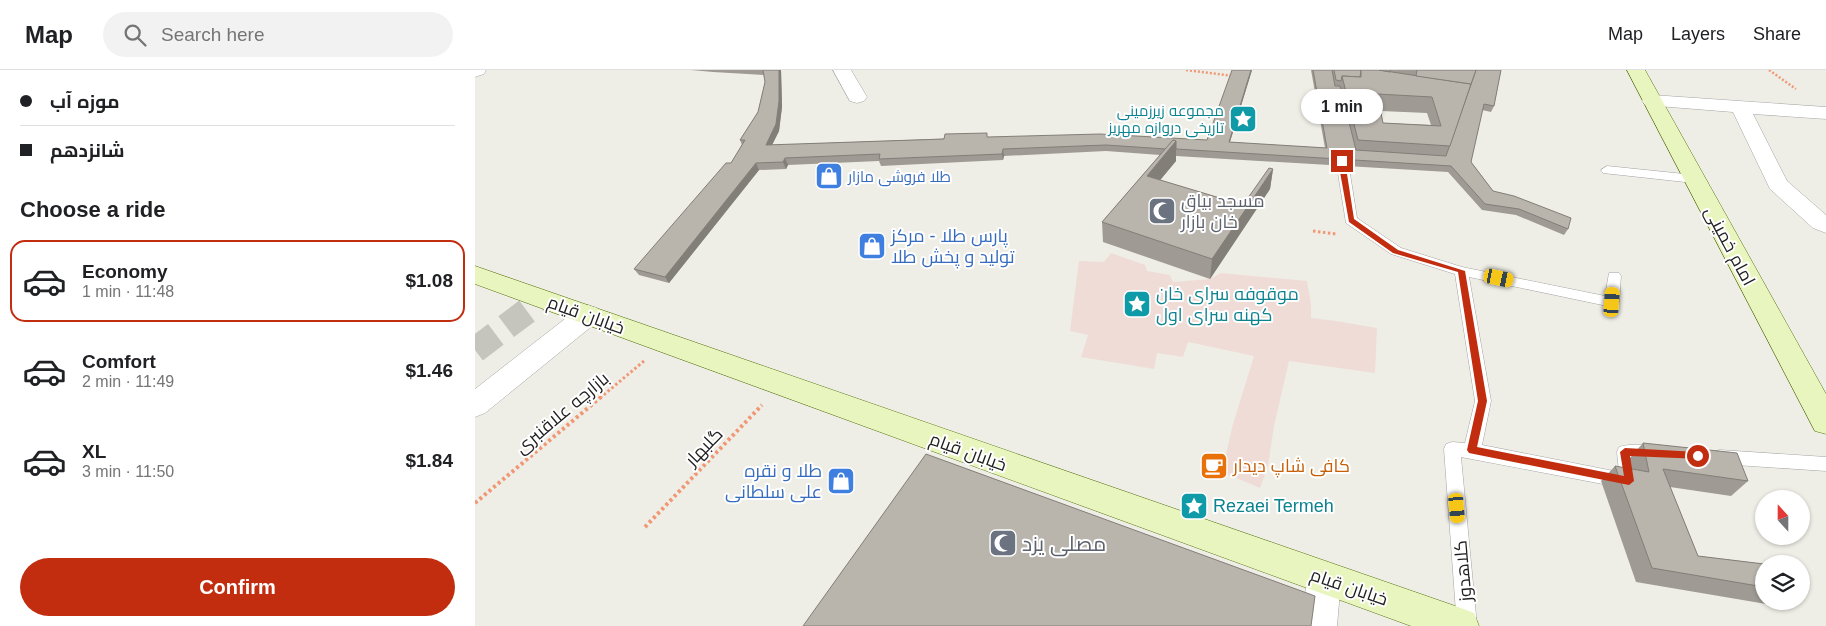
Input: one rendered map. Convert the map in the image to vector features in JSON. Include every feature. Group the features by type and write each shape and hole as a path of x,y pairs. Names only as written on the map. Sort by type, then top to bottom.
{"main road":[{"name":"امام خمینی","path":"1635,70 1822,408"},
{"name":"خیابان قیام","path":"475,275 782,385 942,457 1325,579 1461,626"}],"street":[{"path":"842,70 857,97"},
{"path":"1653,101 1826,113"},
{"path":"1740,107 1778,184 1821,223 1826,225"},
{"path":"475,405 588,315"},
{"path":"1319,626 1325,579"}],"lane":[{"path":"1342,161 1351,220 1395,251 1461,271 1612,302 1614,276"},
{"path":"1607,170 1694,179"},
{"path":"1461,271 1483,401 1472,450 1629,481 1625,452 1673,455"},
{"name":"کلاهدوز","path":"1467,626 1452,449 1472,450"},
{"path":"1701,456 1826,464"}],"path":[{"path":"1186,70 1240,77"},
{"name":"بازارچه علاقنبری","path":"475,503 666,344"},
{"name":"گلبهار","path":"645,527 782,385"}],"shaded area":[{"path":"1111,253 1145,265 1147,271 1170,275 1173,282 1210,279 1221,273 1307,281 1311,304 1311,318 1377,328 1375,373 1289,361 1274,426 1268,466 1260,488 1222,472 1233,424 1254,356 1188,342 1183,357 1157,353 1154,369 1081,357 1088,335 1070,331 1079,261 1104,262"}],"building":[{"path":"763,70 779,70 779,101 776,124 766,145 944,139 945,134 987,133 987,137 1100,134 1207,140 1232,70 1251,70 1229,142 1327,148 1313,70 1332,70 1335,86 1340,86 1356,150 1446,156 1476,70 1501,70 1494,106 1484,104 1471,162 1493,191 1514,196 1571,218 1568,229 1519,209 1485,204 1451,166 1176,149 1176,141 1173,140 1166,149 1106,145 1003,149 1002,154 879,159 880,154 785,158 783,162 756,163 665,277 634,269 726,163 731,163 745,140 740,140 758,112 765,82"},
{"path":"1334,70 1361,70 1360,77 1342,76 1341,81 1336,80"},
{"path":"1361,70 1379,70 1471,84 1450,146 1358,140 1342,76 1361,77","holes":["1377,94 1432,97 1441,126 1383,123"]},
{"path":"1417,70 1476,70 1471,84 1416,76"},
{"path":"1173,140 1176,141 1147,176 1243,205 1269,168 1273,169 1212,259 1102,222"},
{"path":"1643,443 1737,453 1748,481 1663,469 1698,556 1755,563 1755,585 1652,568 1615,466 1649,472"},
{"name":"مصلی یزد","path":"926,454 1315,596 1311,626 803,626"}],"tunnel":[{"path":"475,350 543,299"}],"place":[{"name":"مجموعه زیرزمینی تاریخی دروازه مهریز","path":"1243,119"},
{"name":"طلا فروشی مازار","path":"829,176"},
{"name":"مسجد بیاق خان بازار","path":"1162,211"},
{"name":"پارس طلا - مرکز تولید و پخش طلا","path":"872,246"},
{"name":"موقوفه سرای خان کهنه سرای اول","path":"1137,304"},
{"name":"کافی شاپ دیدار","path":"1214,466"},
{"name":"طلا و نقره علی سلطانی","path":"841,481"},
{"name":"Rezaei Termeh","path":"1194,506"},
{"name":"مصلی یزد","path":"1003,543"}],"route":[{"path":"1342,161 1351,220 1395,251 1461,271 1483,401 1472,450 1629,481 1625,452 1698,456"}]}
